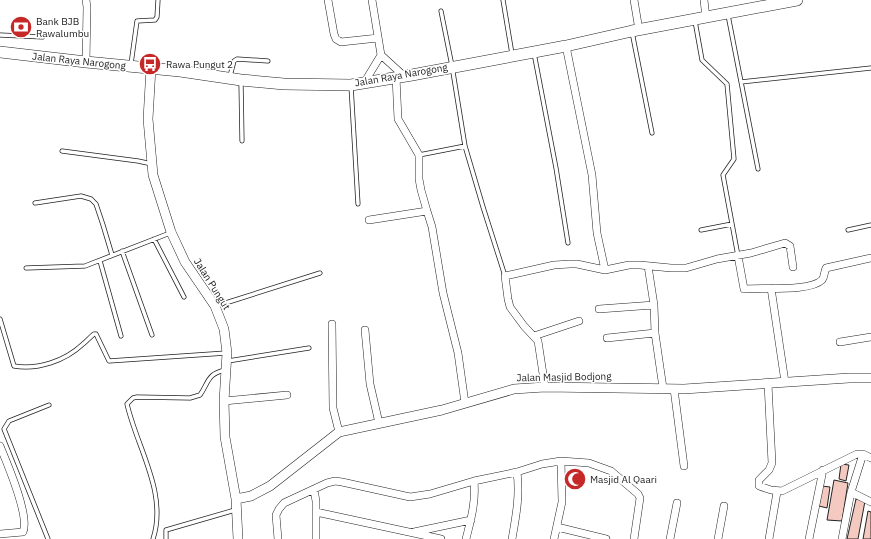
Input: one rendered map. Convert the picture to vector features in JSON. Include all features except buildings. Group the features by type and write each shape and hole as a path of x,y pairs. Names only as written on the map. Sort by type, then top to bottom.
{"main road":[{"name":"Jalan Raya Narogong","path":"0,52 284,84 351,85 566,46 635,31 797,0"}],"street":[{"path":"86,0 86,62"},
{"path":"328,0 336,39 341,42 378,38"},
{"path":"372,0 381,55 400,77 398,119 419,154 419,180 432,227 443,293 458,353 465,403"},
{"path":"634,0 635,31"},
{"path":"701,19 704,0"},
{"path":"566,46 592,175 598,233 605,270"},
{"path":"364,83 381,55"},
{"name":"Jalan Pungut","path":"151,68 148,119 152,175 171,232 185,262 215,306 224,329 226,361 224,401 225,437 236,500 238,539"},
{"path":"369,220 427,211"},
{"path":"545,387 538,341 524,326 510,307 505,276 562,264 577,264 605,270 629,265 686,268 717,259 738,256 786,243 790,246 793,267"},
{"path":"738,256 744,289 796,287 815,284 824,276 826,268 871,258"},
{"path":"648,266 654,305 655,333 663,388"},
{"path":"771,288 786,382"},
{"path":"599,310 654,305"},
{"path":"534,336 579,321"},
{"path":"332,324 333,408 339,432"},
{"path":"365,330 370,384 379,423"},
{"path":"607,338 655,333"},
{"path":"840,342 871,337"},
{"name":"Jalan Masjid Bodjong","path":"236,500 251,496 270,486 339,432 442,410 514,389 545,387 674,389 849,378 871,378"},
{"path":"768,384 772,463 769,470 759,480 758,483 762,487 777,492 782,491 857,454 863,454 871,458"},
{"path":"674,389 684,466"},
{"path":"224,401 287,395"},
{"path":"0,446 20,500 25,528 23,532 0,534"},
{"path":"842,539 851,492 863,454"},
{"path":"554,539 562,502 561,461"},
{"path":"278,539 276,515 284,503 327,483 335,481 410,497 517,472 542,464 561,461 589,463 611,471 633,489 640,498 634,539"},
{"path":"809,539 823,470"},
{"path":"512,539 518,503 519,488 517,472"},
{"path":"466,539 475,500 474,481"},
{"path":"314,490 316,501 316,539"},
{"path":"769,539 777,492"},
{"path":"851,492 871,502"},
{"path":"670,539 677,504"},
{"path":"718,539 724,506"},
{"path":"316,512 441,539"},
{"path":"411,532 470,520"},
{"path":"557,527 606,539"}],"lane":[{"path":"131,66 137,21 155,20 157,17 158,0"},
{"path":"503,0 512,55"},
{"path":"441,11 452,66 465,146 505,276"},
{"path":"728,14 758,169"},
{"path":"701,19 702,60 727,84 734,159 723,176 738,256"},
{"path":"635,31 652,133"},
{"path":"0,35 43,37"},
{"path":"534,51 556,168 568,243"},
{"path":"242,141 234,61 237,59 268,61"},
{"path":"741,82 871,68"},
{"path":"351,85 358,204"},
{"path":"419,154 465,146"},
{"path":"62,151 152,164"},
{"path":"35,203 81,196 91,200 96,204 112,255"},
{"path":"701,230 732,224"},
{"path":"848,230 871,225"},
{"path":"26,268 85,266 171,232"},
{"path":"154,240 184,297"},
{"path":"122,252 152,335"},
{"path":"100,261 121,336"},
{"path":"215,306 320,273"},
{"path":"0,319 14,366 20,367 55,363 96,334 109,361 226,361 309,348"},
{"path":"153,539 158,515 151,475 128,404 132,398 137,396 190,398 200,395 207,385 210,376 226,361"},
{"path":"48,539 4,429 9,421 49,405"},
{"path":"166,539 166,530 236,509"}],"place":[{"name":"Bank BJB Rawalumbu","path":"21,27"},
{"name":"Rawa Pungut 2","path":"150,64"},
{"name":"Masjid Al Qaari","path":"575,479"}]}
